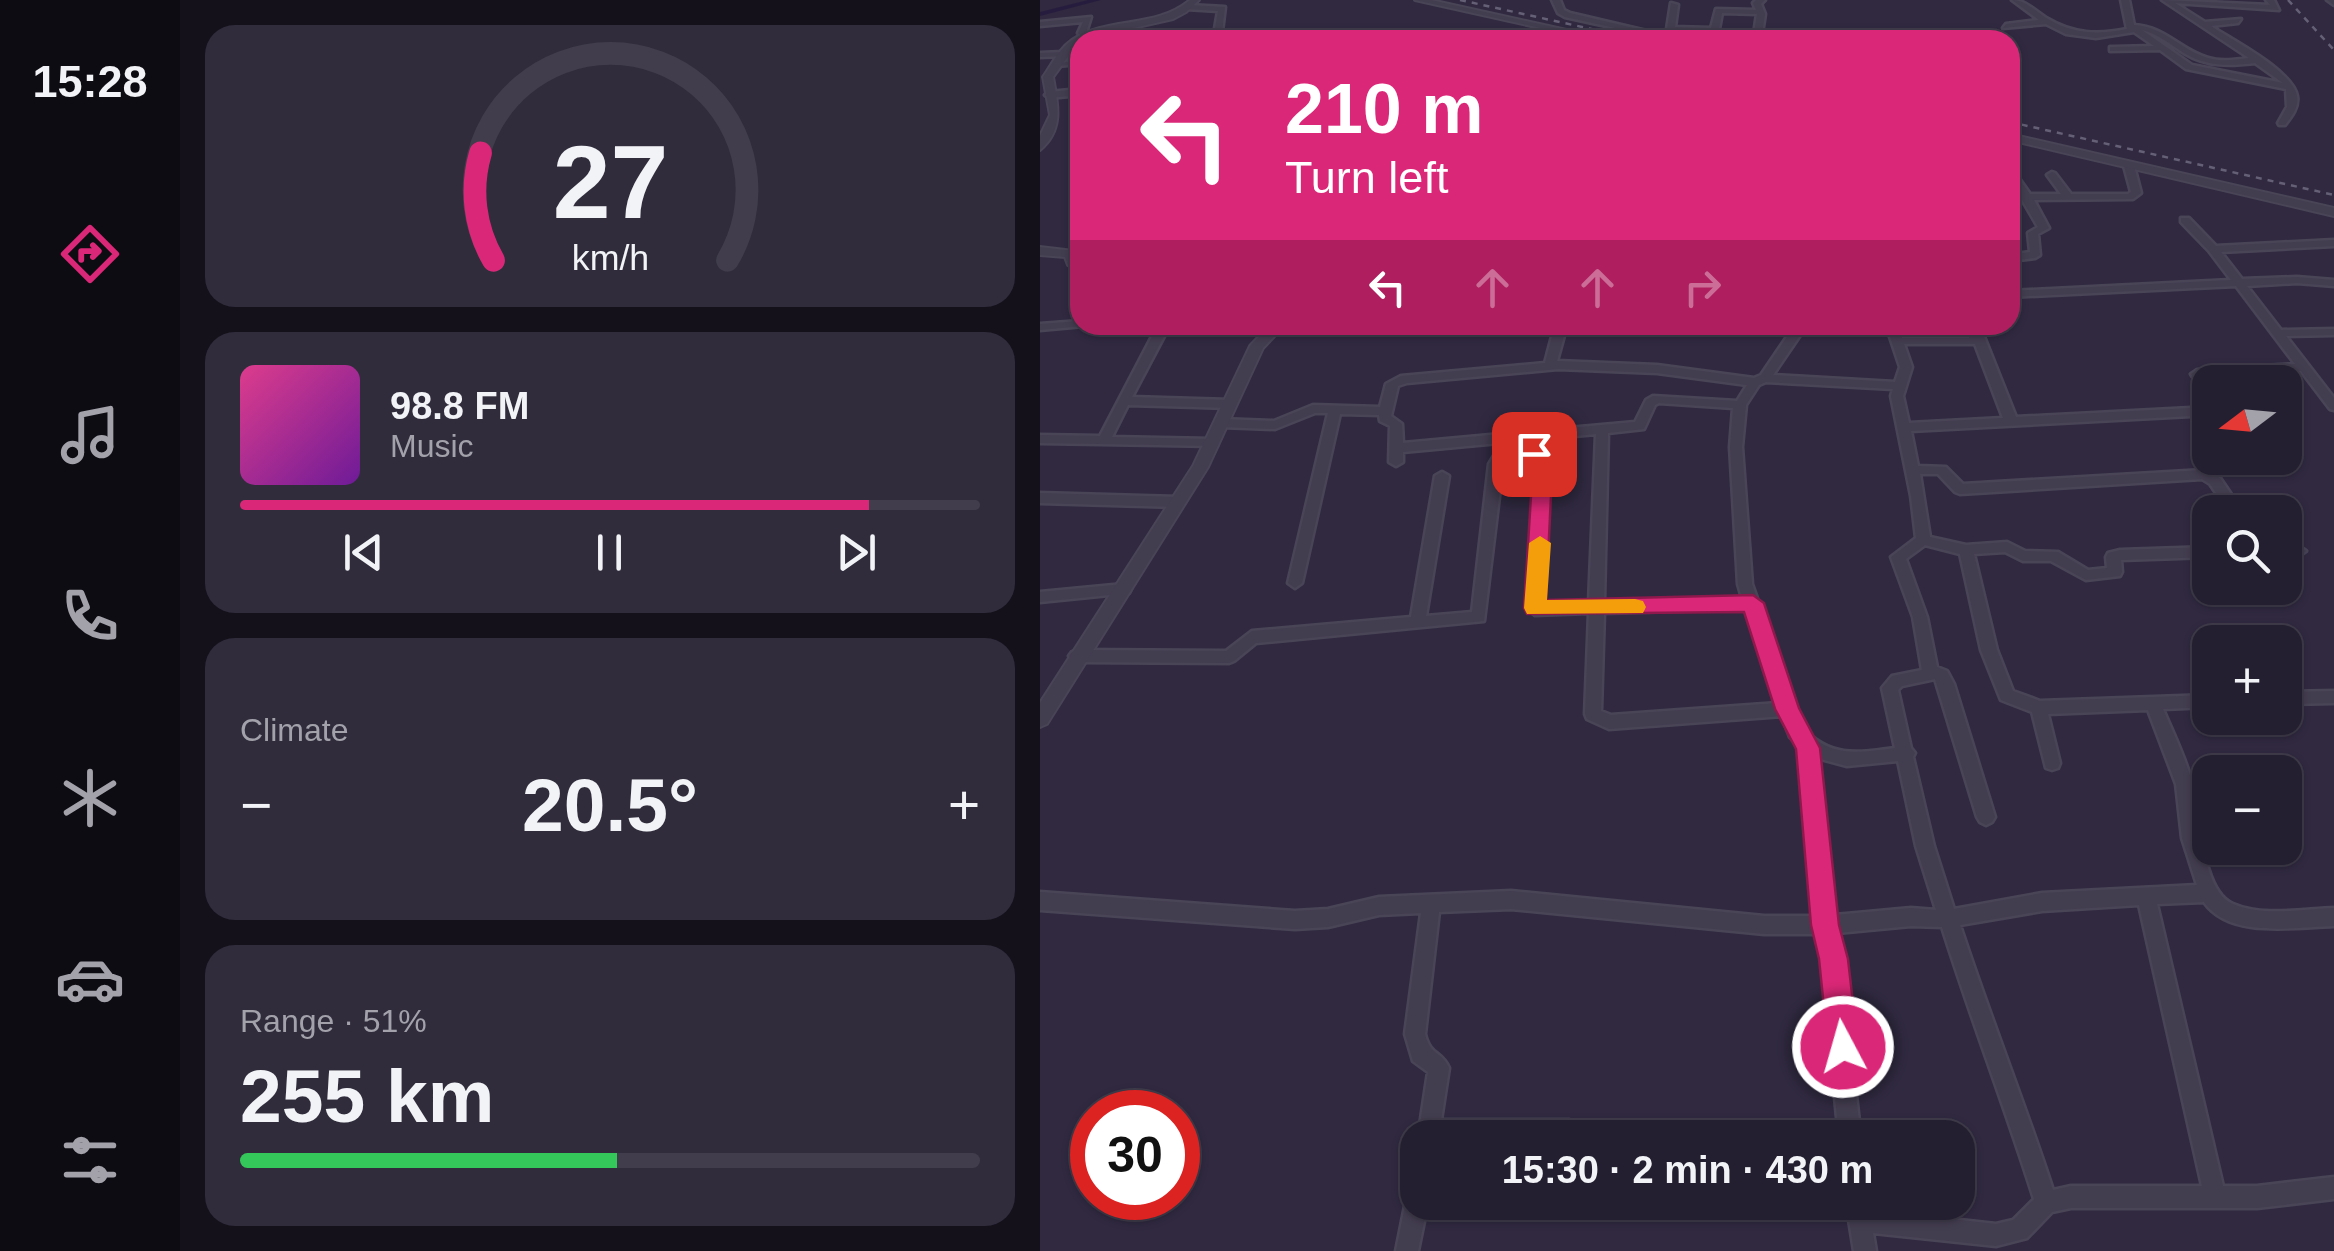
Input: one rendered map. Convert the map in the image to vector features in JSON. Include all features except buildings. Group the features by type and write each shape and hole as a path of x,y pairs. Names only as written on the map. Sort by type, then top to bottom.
{"street":[{"path":"1419,0 1560,30"},
{"path":"1556,0 1560,11 1568,15 1635,30"},
{"path":"1715,30 1718,0"},
{"path":"1758,30 1761,12 1757,3 1761,0"},
{"path":"2016,0 2062,33 2155,28 2203,60 2257,60"},
{"path":"2125,0 2132,27 2196,70 2290,87"},
{"path":"2172,0 2276,8 2270,0"},
{"path":"2172,0 2202,25 2280,74 2290,87 2293,108 2282,123"},
{"path":"1115,30 1159,20 1192,4 1222,8 1219,30"},
{"path":"1674,5 1670,29 1676,30"},
{"path":"1719,11 1761,12"},
{"path":"1040,24 1088,19 1083,30"},
{"path":"2202,25 2238,21"},
{"path":"2006,26 2045,22"},
{"path":"2113,49 2200,48"},
{"path":"1040,147 1055,115 1048,78 1070,49"},
{"path":"1040,56 1064,54"},
{"path":"1057,64 1070,63"},
{"path":"1049,95 1070,93"},
{"path":"2020,139 2334,212"},
{"path":"2028,197 2134,195 2128,166"},
{"path":"2052,174 2068,197"},
{"path":"2020,186 2044,228 2033,232 2035,254 2020,256"},
{"path":"2186,220 2213,248 2334,406"},
{"path":"2213,248 2334,242"},
{"path":"1040,251 1070,254"},
{"path":"2020,294 2297,280 2334,283"},
{"path":"1040,327 1070,325"},
{"path":"2278,333 2334,332"},
{"path":"1105,438 1159,335"},
{"path":"1040,719 1178,502 1212,442 1256,346 1268,335"},
{"path":"1550,366 1558,335"},
{"path":"1794,335 1740,405 1736,447 1745,584 1787,709 1808,748 1848,1120"},
{"path":"1896,335 1906,367 1897,396 1922,516 1923,540"},
{"path":"1910,335 1964,342 1976,339 1976,335"},
{"path":"1979,335 2011,421"},
{"path":"1740,405 1657,399 1650,403 1640,426 1534,433 1396,455 1396,424 1384,420 1392,384 1399,380 1550,366 1657,369 1760,380 1900,386"},
{"path":"1125,402 1230,404"},
{"path":"1221,422 1275,426 1305,410 1385,411"},
{"path":"1295,583 1336,410"},
{"path":"1904,427 2192,412"},
{"path":"1602,430 1593,714 1609,722 1787,709"},
{"path":"1534,433 1541,496 1535,608 1753,603"},
{"path":"1040,440 1212,442"},
{"path":"1077,656 1228,657 1252,636 1479,617 1496,464 1500,457 1534,454"},
{"path":"1910,470 1941,470 1960,489 2204,474 2224,495"},
{"path":"1418,622 1442,476"},
{"path":"1040,498 1178,502"},
{"path":"1930,671 1920,617 1898,557 1923,540 1966,550 2007,547 2023,556 2053,556 2086,575 2115,572 2113,557 2120,554 2192,552"},
{"path":"1966,550 2000,684 2007,695 2039,708 2192,701"},
{"path":"1040,598 1124,589"},
{"path":"1930,671 1922,677 1898,680 1890,688 1925,846 1947,920 2046,1202"},
{"path":"1930,671 1941,675 1946,684 1986,817"},
{"path":"2302,698 2334,697"},
{"path":"2154,703 2184,784 2191,838 2208,892 2220,910 2236,916 2334,917"},
{"path":"2039,708 2052,762"},
{"path":"1808,748 1848,760 1907,753"},
{"path":"1040,901 1295,920 1328,918 1379,906 1511,900 1764,926 1911,917 1947,920 2042,902 2208,892"},
{"path":"2146,898 2215,1196"},
{"path":"1431,905 1415,1034 1420,1054 1439,1068 1431,1120"},
{"path":"1910,1220 1996,1235 2019,1230 2046,1202 2071,1197 2288,1196 2334,1188"},
{"path":"1408,1251 1414,1220"},
{"path":"1860,1220 1865,1251"}],"waterway":[{"path":"1040,14 1097,0"}],"railway":[{"path":"1460,0 1596,30"},
{"path":"2288,0 2334,50"},
{"path":"2020,124 2334,195"}],"slow traffic":[{"path":"1540,543 1535,608 1635,607"}],"route":[{"path":"1534,454 1541,496 1535,608 1753,603 1787,709 1808,748 1825,925 1843,1047"}]}
